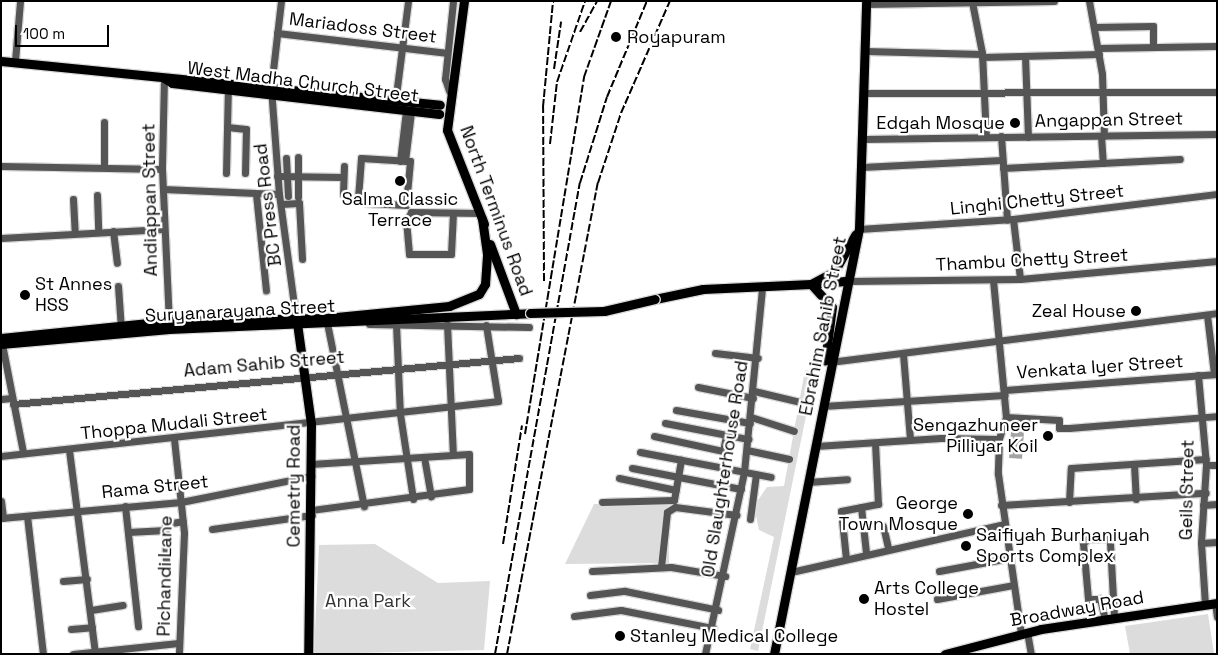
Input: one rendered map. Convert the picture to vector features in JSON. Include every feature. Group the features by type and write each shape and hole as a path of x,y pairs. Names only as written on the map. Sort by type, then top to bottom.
{"main road":[{"name":"North Terminus Road","path":"464,1 449,90 447,130 481,216 516,314"},
{"name":"Ebrahim Sahib Street","path":"774,654 816,446 830,362 859,229 866,2"},
{"name":"West Madha Church Street","path":"1,61 15,60 246,89 395,103 440,110"},
{"path":"447,130 440,110 449,90"},
{"name":"West Madha Church Street","path":"272,92 409,112 440,110"},
{"name":"Suryanarayana Street","path":"297,323 466,301 485,284 487,254 481,216"},
{"path":"811,284 834,272 859,229"},
{"name":"Suryanarayana Street","path":"2,342 121,325 327,323 481,314 598,312 703,289 848,281"},
{"name":"Ebrahim Sahib Street","path":"768,654 822,384 832,307 811,284"},
{"path":"832,307 842,308"},
{"name":"Cemetry Road","path":"297,323 307,375 311,424 312,513 308,654"},
{"name":"Suryanarayana Street","path":"2,342 169,325"},
{"name":"Broadway Road","path":"945,654 1024,633 1216,603"}],"street":[{"path":"15,60 20,1"},
{"name":"BC Press Road","path":"281,1 272,92 279,194 297,323"},
{"path":"395,103 404,48 408,1"},
{"path":"449,90 446,52 453,1"},
{"path":"866,2 972,3 1054,1"},
{"path":"1082,1 1090,1 1098,51 1103,93 1103,162"},
{"path":"972,3 982,55 986,137"},
{"path":"1094,27 1153,26 1153,47"},
{"name":"Mariadoss Street","path":"277,33 446,52"},
{"path":"865,51 1025,56 1153,47 1217,46"},
{"path":"1025,56 1028,137"},
{"name":"Andiappan Street","path":"164,78 162,169 169,325"},
{"path":"226,173 228,86"},
{"path":"864,93 983,91 1217,92"},
{"path":"403,161 409,112"},
{"path":"104,122 104,167"},
{"path":"227,127 246,129 245,173"},
{"name":"Angappan Street","path":"863,139 1217,134"},
{"path":"1001,136 1003,168 1020,279"},
{"path":"286,158 288,196"},
{"path":"298,158 296,176 298,197"},
{"path":"361,158 403,161 410,161 406,205 367,203 358,198 361,158"},
{"path":"1003,168 1180,159"},
{"path":"862,167 1002,160"},
{"path":"1,166 162,169"},
{"path":"343,194 344,166"},
{"path":"278,176 343,177"},
{"path":"163,189 279,194"},
{"path":"256,194 266,290"},
{"name":"Linghi Chetty Street","path":"859,229 1010,219 1217,194"},
{"path":"96,195 98,231"},
{"path":"73,199 76,232"},
{"path":"281,204 300,203 302,259"},
{"path":"453,212 451,254 409,254 407,215 453,212 481,216"},
{"path":"1,238 76,232 164,229"},
{"path":"113,231 117,263"},
{"name":"Thambu Chetty Street","path":"848,281 1020,279 1217,261"},
{"path":"993,280 1006,417 998,439 1001,505 1013,585 1031,654"},
{"path":"118,286 121,325"},
{"name":"Old Slaughterhouse Road","path":"706,654 718,610 744,472 758,358 762,287"},
{"path":"830,362 998,344 1217,313"},
{"path":"1207,315 1215,374"},
{"path":"351,321 396,324 529,326"},
{"path":"327,323 350,419 364,506"},
{"path":"396,324 400,414 413,499"},
{"path":"447,324 453,454"},
{"path":"486,325 492,362"},
{"path":"2,342 23,452"},
{"path":"715,352 758,358"},
{"path":"904,354 910,440"},
{"name":"Adam Sahib Street","path":"1,399 12,401 307,375 492,362 519,358"},
{"name":"Thoppa Mudali Street","path":"1,456 23,452 69,450 311,424 400,414 452,405 498,401 492,362"},
{"name":"Venkata Iyer Street","path":"823,406 1215,374"},
{"name":"Geils Street","path":"1198,375 1206,462 1206,493 1201,543 1205,605"},
{"path":"698,387 800,402"},
{"path":"676,410 751,420 794,431"},
{"path":"1006,417 1058,420 1059,428 1069,428 1217,416"},
{"path":"665,424 748,439"},
{"path":"654,436 723,451 726,435"},
{"name":"Pichandi Lane","path":"174,439 183,521 178,654"},
{"path":"816,446 910,440 998,439"},
{"path":"846,559 841,511 878,504 875,443"},
{"path":"69,450 95,652"},
{"path":"747,450 789,459"},
{"path":"640,452 771,477"},
{"path":"212,528 413,499 468,489 469,454 453,454 380,463 357,458 311,464"},
{"path":"424,457 431,496"},
{"path":"602,502 674,500 681,460"},
{"path":"1069,502 1071,468 1206,462 1217,464"},
{"path":"1134,464 1136,498"},
{"path":"632,468 741,489"},
{"path":"750,519 756,474"},
{"name":"Rama Street","path":"2,518 181,502 311,476"},
{"path":"619,478 676,490"},
{"path":"808,482 847,479"},
{"path":"1001,505 1206,493"},
{"path":"1,501 2,518"},
{"path":"1204,506 1217,504"},
{"path":"125,506 138,626"},
{"path":"661,568 667,512 674,507 736,515"},
{"path":"861,507 866,553"},
{"path":"27,516 43,654"},
{"path":"166,563 165,524 183,521"},
{"path":"791,572 888,548 1004,524"},
{"path":"883,526 888,548"},
{"path":"128,532 166,530"},
{"path":"1088,539 1109,539 1109,619 1100,599 1088,599 1083,543 1088,539"},
{"path":"1201,543 1217,542"},
{"path":"939,570 1009,558"},
{"path":"592,571 661,568 725,576"},
{"path":"63,581 87,579"},
{"path":"937,599 1013,585"},
{"path":"590,595 625,591 718,610"},
{"path":"1216,603 1217,617"},
{"path":"90,610 123,605"},
{"path":"574,616 621,610 713,628"},
{"path":"71,629 92,627"},
{"path":"73,654 178,643"}],"green space":[{"path":"805,370 815,372 758,651 750,649 774,537 759,530 754,506 767,487 784,486"},
{"path":"668,503 669,563 565,564 594,504"},
{"name":"Anna Park","path":"375,544 438,583 490,581 484,650 314,654 319,545"},
{"path":"1208,614 1214,654 1130,654 1125,626"}],"shaded area":[{"path":"1011,431 1024,432 1022,459 1009,458"}],"railway":[{"path":"544,281 543,107 553,1"},
{"path":"550,144 557,82 585,1"},
{"path":"580,32 597,1"},
{"path":"525,434 584,77 611,1"},
{"path":"495,654 580,183 607,97 647,1"},
{"path":"507,654 598,183 621,113 670,1"},
{"path":"554,69 561,22"},
{"path":"503,544 522,426"}],"place":[{"name":"Royapuram","path":"616,37"},
{"name":"Edgah Mosque","path":"1015,123"},
{"name":"Salma Classic Terrace","path":"400,181"},
{"name":"St Annes HSS","path":"25,295"},
{"name":"Zeal House","path":"1136,311"},
{"name":"Sengazhuneer Pilliyar Koil","path":"1048,436"},
{"name":"George Town Mosque","path":"968,514"},
{"name":"Saifiyah Burhaniyah Sports Complex","path":"966,546"},
{"name":"Arts College Hostel","path":"864,599"},
{"name":"Stanley Medical College","path":"620,636"}]}
